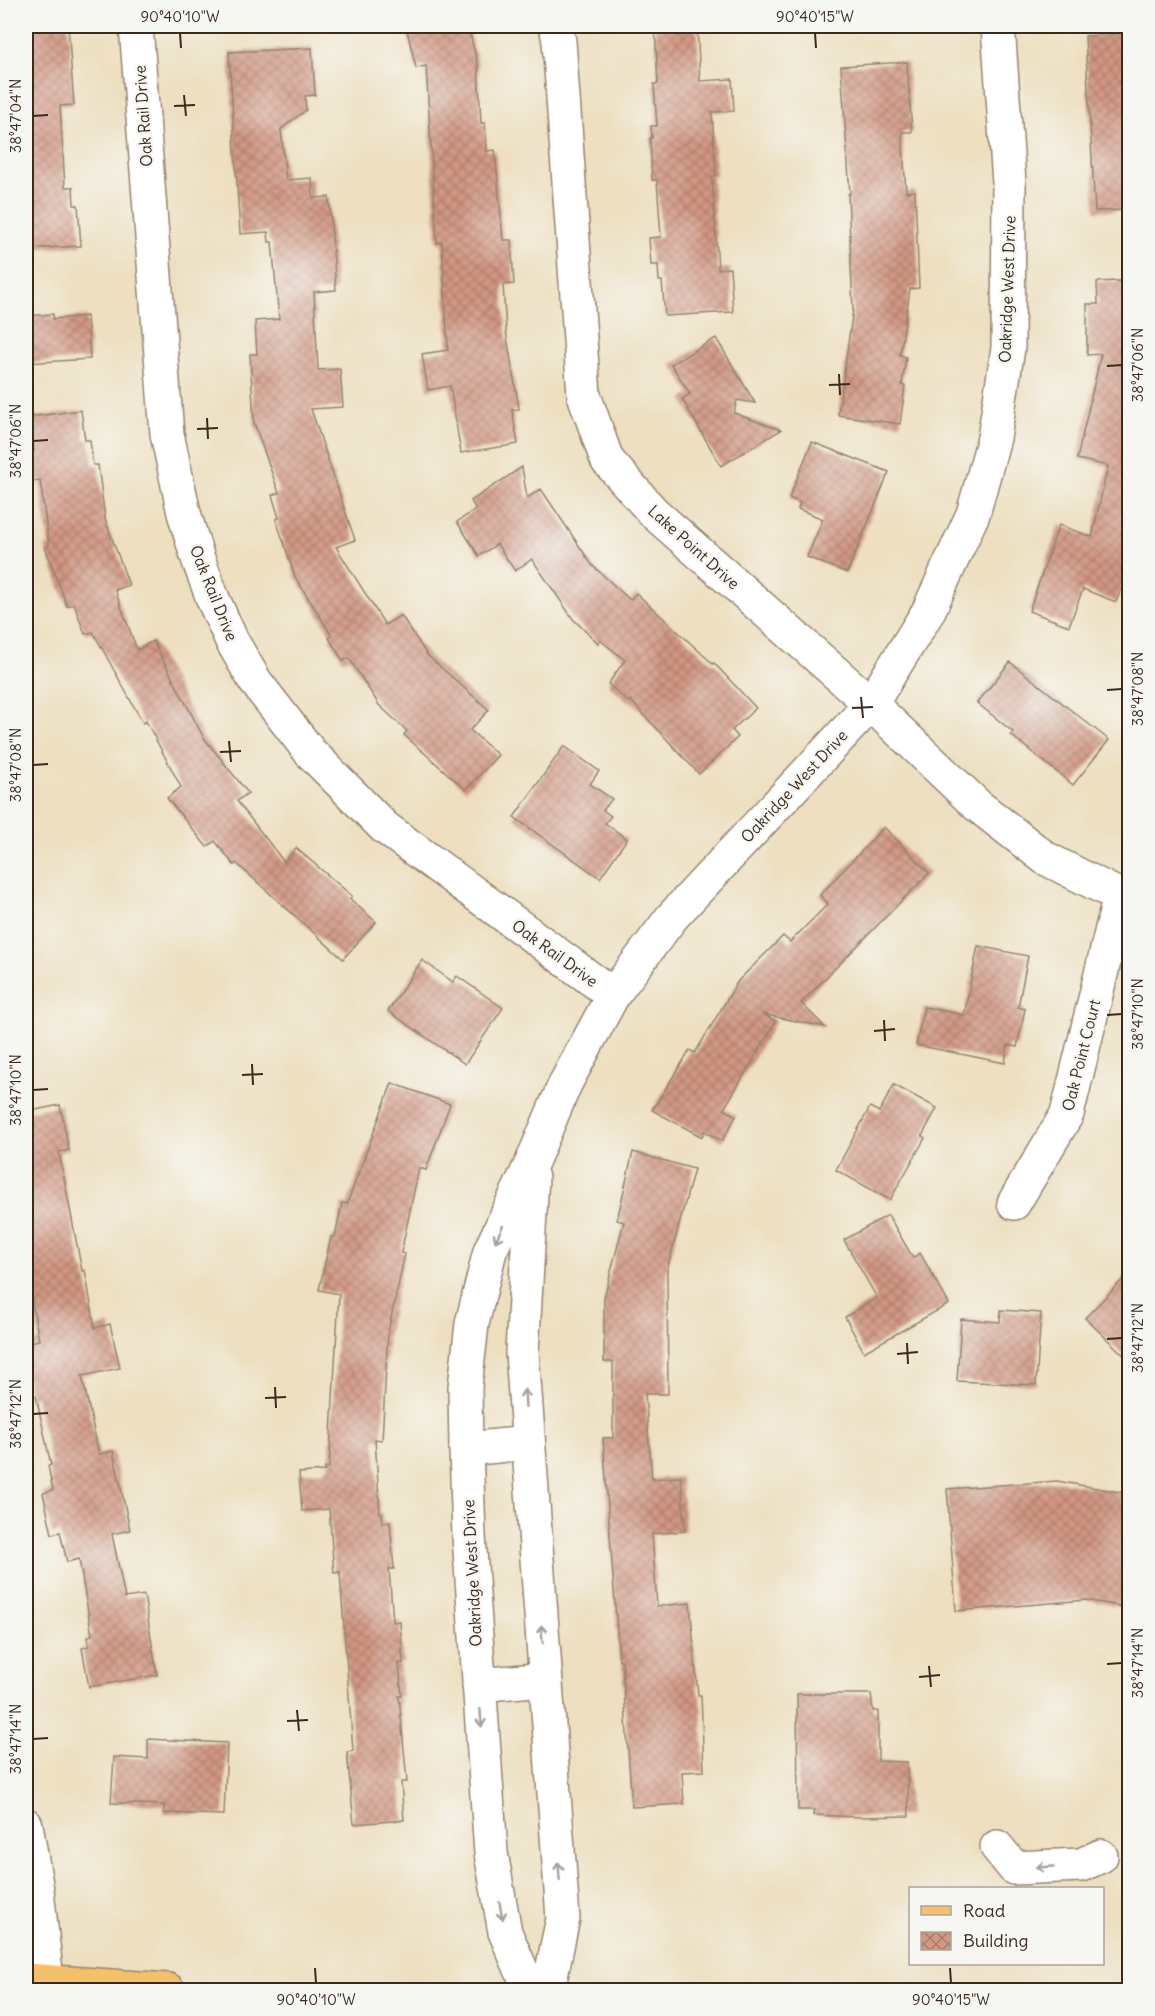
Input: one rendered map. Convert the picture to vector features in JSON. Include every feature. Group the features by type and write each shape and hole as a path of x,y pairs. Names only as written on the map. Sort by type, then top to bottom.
{"main road":[{"path":"36,1981 168,1990"}],"street":[{"name":"Oak Rail Drive","path":"136,26 166,434 196,556 232,640 255,681 310,752 384,827 613,995"},
{"name":"Lake Point Drive","path":"556,26 560,52 584,395 607,460 652,512 871,704 977,805 1045,858 1125,896"},
{"name":"Oakridge West Drive","path":"530,1990 504,1932 491,1853 466,1449 465,1387 472,1324 490,1251 566,1084 613,995 672,917 871,704 928,612 973,514 994,438 1008,348 1010,183 998,26"},
{"name":"Oak Point Court","path":"1014,1203 1067,1114 1125,896"},
{"name":"Oakridge West Drive","path":"532,1162 522,1352 563,1918 548,1990"},
{"path":"466,1449 528,1443"},
{"path":"479,1685 545,1679"},
{"path":"26,1826 37,1890 36,1981"},
{"path":"997,1847 1014,1868 1081,1865 1101,1856"}],"building":[{"path":"26,26 68,26 74,105 60,106 65,187 73,187 74,205 78,205 81,246 26,249"},
{"path":"406,26 468,26 478,65 481,123 485,123 487,151 495,150 503,240 511,240 514,284 503,285 506,331 519,409 512,410 518,444 461,453 450,386 428,390 422,354 448,350 442,242 437,243 426,66 416,68"},
{"path":"655,26 697,26 700,81 732,79 734,111 712,112 716,176 712,176 718,269 730,268 733,312 665,316 658,265 651,265 649,238 661,237 657,180 652,180 650,138 652,138 651,126 657,126 654,84 658,84"},
{"path":"1130,34 1130,210 1095,211 1085,36"},
{"path":"312,48 315,95 305,96 306,110 281,129 286,180 312,178 313,198 329,197 336,290 314,292 318,370 340,369 343,407 311,409 355,540 336,547 385,625 401,615 427,655 489,710 470,730 498,755 466,790 404,735 407,731 379,705 349,658 343,661 329,638 332,636 295,577 276,519 279,518 272,495 279,493 254,423 250,354 257,354 255,321 279,319 272,242 269,242 268,232 240,234 229,52"},
{"path":"907,62 912,132 902,132 906,192 915,191 919,288 910,289 900,355 906,357 900,424 838,415 853,309 848,194 850,194 841,66"},
{"path":"1097,282 1130,282 1130,566 1116,602 1083,589 1069,626 1029,611 1059,525 1092,537 1108,466 1077,459 1101,354 1087,355 1087,304 1098,304"},
{"path":"53,314 53,319 87,316 90,359 26,363 26,316"},
{"path":"716,338 755,403 737,400 734,413 781,430 721,466 682,399 690,394 671,364"},
{"path":"81,410 85,440 90,440 93,465 98,465 105,519 129,585 115,590 137,650 153,641 204,738 248,793 237,801 284,862 296,848 352,896 350,899 376,922 343,959 236,863 234,865 215,841 207,847 167,798 181,787 146,721 143,723 93,632 85,634 74,604 67,606 45,547 49,546 40,480 26,482 26,452 34,451 30,417"},
{"path":"812,442 889,472 847,573 807,557 823,519 798,509 800,503 789,498"},
{"path":"522,467 527,498 541,489 592,565 630,600 636,593 714,663 756,708 732,730 738,737 699,774 630,700 628,702 608,684 625,660 600,640 598,643 573,619 532,559 515,571 497,544 479,556 457,522 476,509 471,501"},
{"path":"1010,662 1109,740 1073,785 1011,735 1013,732 977,703"},
{"path":"564,746 599,771 590,784 612,799 603,810 611,816 605,823 627,839 600,878 514,817"},
{"path":"884,827 929,873 801,1003 825,1027 762,1014 776,1021 724,1109 736,1116 722,1141 704,1131 702,1137 652,1110 690,1050 695,1053 738,981 783,936 790,942 828,904 820,895"},
{"path":"978,946 1028,956 1018,1007 1025,1009 1017,1047 1008,1045 1005,1063 916,1045 924,1007 964,1015"},
{"path":"422,960 453,982 457,976 503,1008 465,1064 388,1011"},
{"path":"392,1083 450,1104 426,1170 419,1168 401,1253 405,1254 388,1332 382,1440 375,1439 380,1513 382,1513 383,1523 390,1522 394,1569 389,1569 393,1622 400,1621 403,1663 399,1663 402,1696 399,1696 407,1782 401,1782 404,1820 354,1824 347,1752 353,1751 340,1572 334,1573 329,1509 302,1511 299,1473 325,1471 325,1468 329,1468 339,1294 319,1290 331,1237 335,1237 342,1203 347,1204"},
{"path":"894,1085 937,1108 922,1136 925,1138 890,1200 836,1170 870,1107 879,1112"},
{"path":"60,1105 69,1150 59,1152 82,1271 85,1270 95,1328 110,1324 120,1368 82,1376 99,1454 113,1451 130,1530 112,1534 125,1598 144,1595 157,1675 89,1687 82,1648 89,1646 88,1636 92,1635 79,1559 67,1562 60,1532 52,1534 43,1493 53,1490 48,1466 51,1465 36,1396 30,1398 26,1378 26,1343 39,1340 26,1270 26,1112"},
{"path":"633,1152 694,1169 667,1270 668,1394 645,1394 652,1479 681,1477 685,1531 652,1534 657,1606 690,1603 698,1695 701,1695 704,1771 682,1772 684,1804 632,1807 603,1438 613,1438 613,1362 604,1362 604,1298 624,1222 617,1220"},
{"path":"888,1215 913,1258 920,1253 949,1304 864,1352 845,1317 877,1298 844,1240"},
{"path":"1130,1272 1130,1361 1085,1318"},
{"path":"1001,1310 1041,1313 1036,1385 957,1381 961,1319 1000,1322"},
{"path":"1057,1481 1130,1494 1130,1608 1086,1600 956,1611 947,1489"},
{"path":"797,1694 871,1694 873,1711 878,1711 878,1761 907,1762 909,1816 813,1815 814,1810 798,1810"},
{"path":"148,1739 227,1743 224,1815 164,1813 164,1805 111,1803 114,1757 148,1759"}]}
